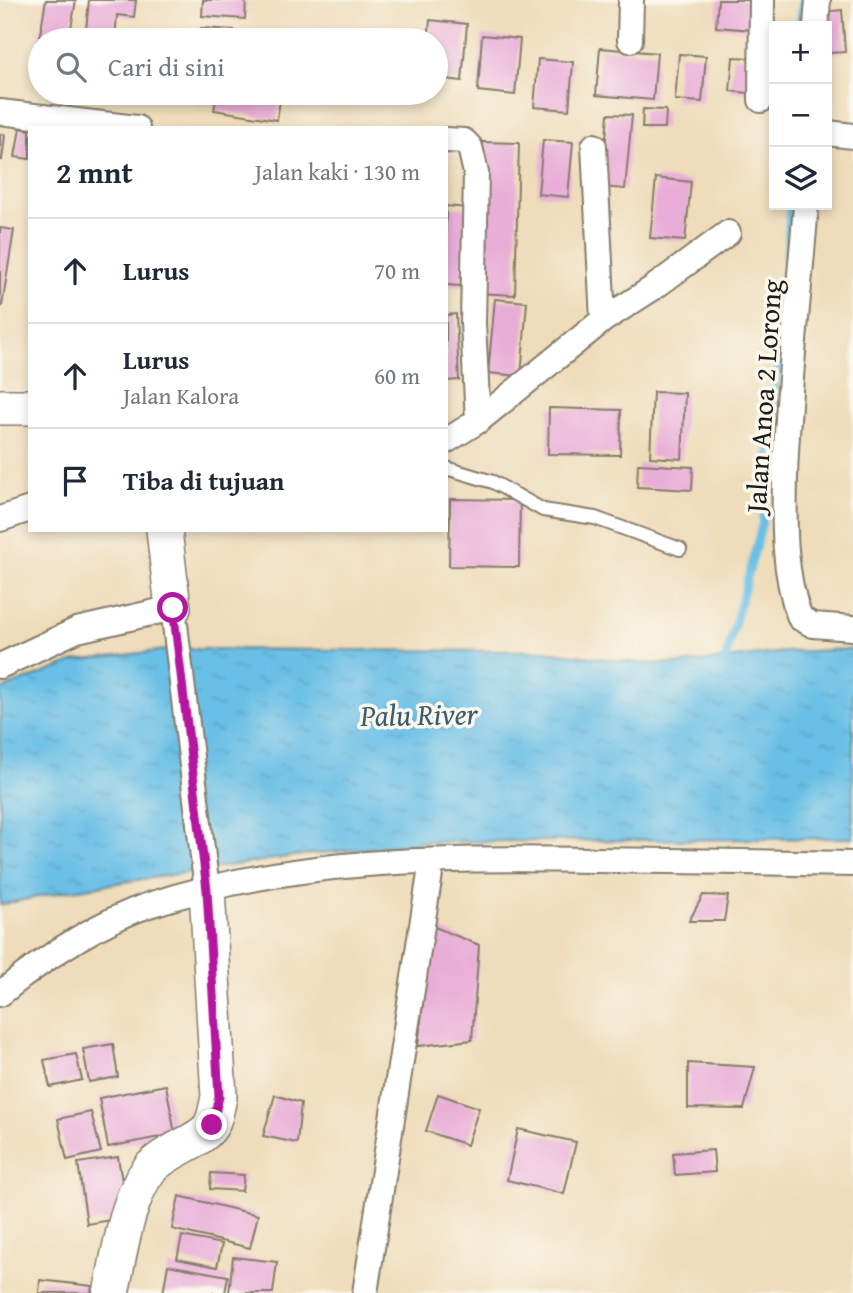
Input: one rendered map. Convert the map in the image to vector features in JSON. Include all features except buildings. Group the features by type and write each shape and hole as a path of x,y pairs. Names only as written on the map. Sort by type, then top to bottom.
{"street":[{"path":"630,40 631,0"},
{"path":"761,100 762,0"},
{"path":"816,21 818,0"},
{"path":"0,112 120,126"},
{"path":"832,134 853,136"},
{"path":"448,140 464,141 470,147 476,173 473,323 478,421"},
{"path":"594,146 603,320"},
{"name":"Jalan Anoa 2 Lorong","path":"806,210 787,417 784,534 792,591 800,618 806,623 853,628"},
{"path":"448,440 478,421 603,320 653,288 728,233"},
{"path":"0,407 28,407"},
{"path":"0,519 28,510"},
{"path":"111,1293 126,1227 147,1172 173,1149 197,1139 212,1125 219,1097 206,883 164,532"},
{"path":"0,666 77,629 174,620"},
{"path":"0,994 57,953 100,928 206,883 382,862 510,858 853,863"},
{"path":"365,1293 432,861"}],"lane":[{"path":"448,469 493,482 543,510 595,518 680,549"}],"water":[{"name":"Palu River","path":"174,649 545,651 638,663 681,664 785,652 853,649 853,838 428,842 294,856 66,891 0,905 0,690 75,661"}],"waterway":[{"path":"800,21 802,0"},
{"path":"723,668 762,524 785,291 790,210"}],"route":[{"path":"173,608 207,890 219,1097 212,1125"}]}
